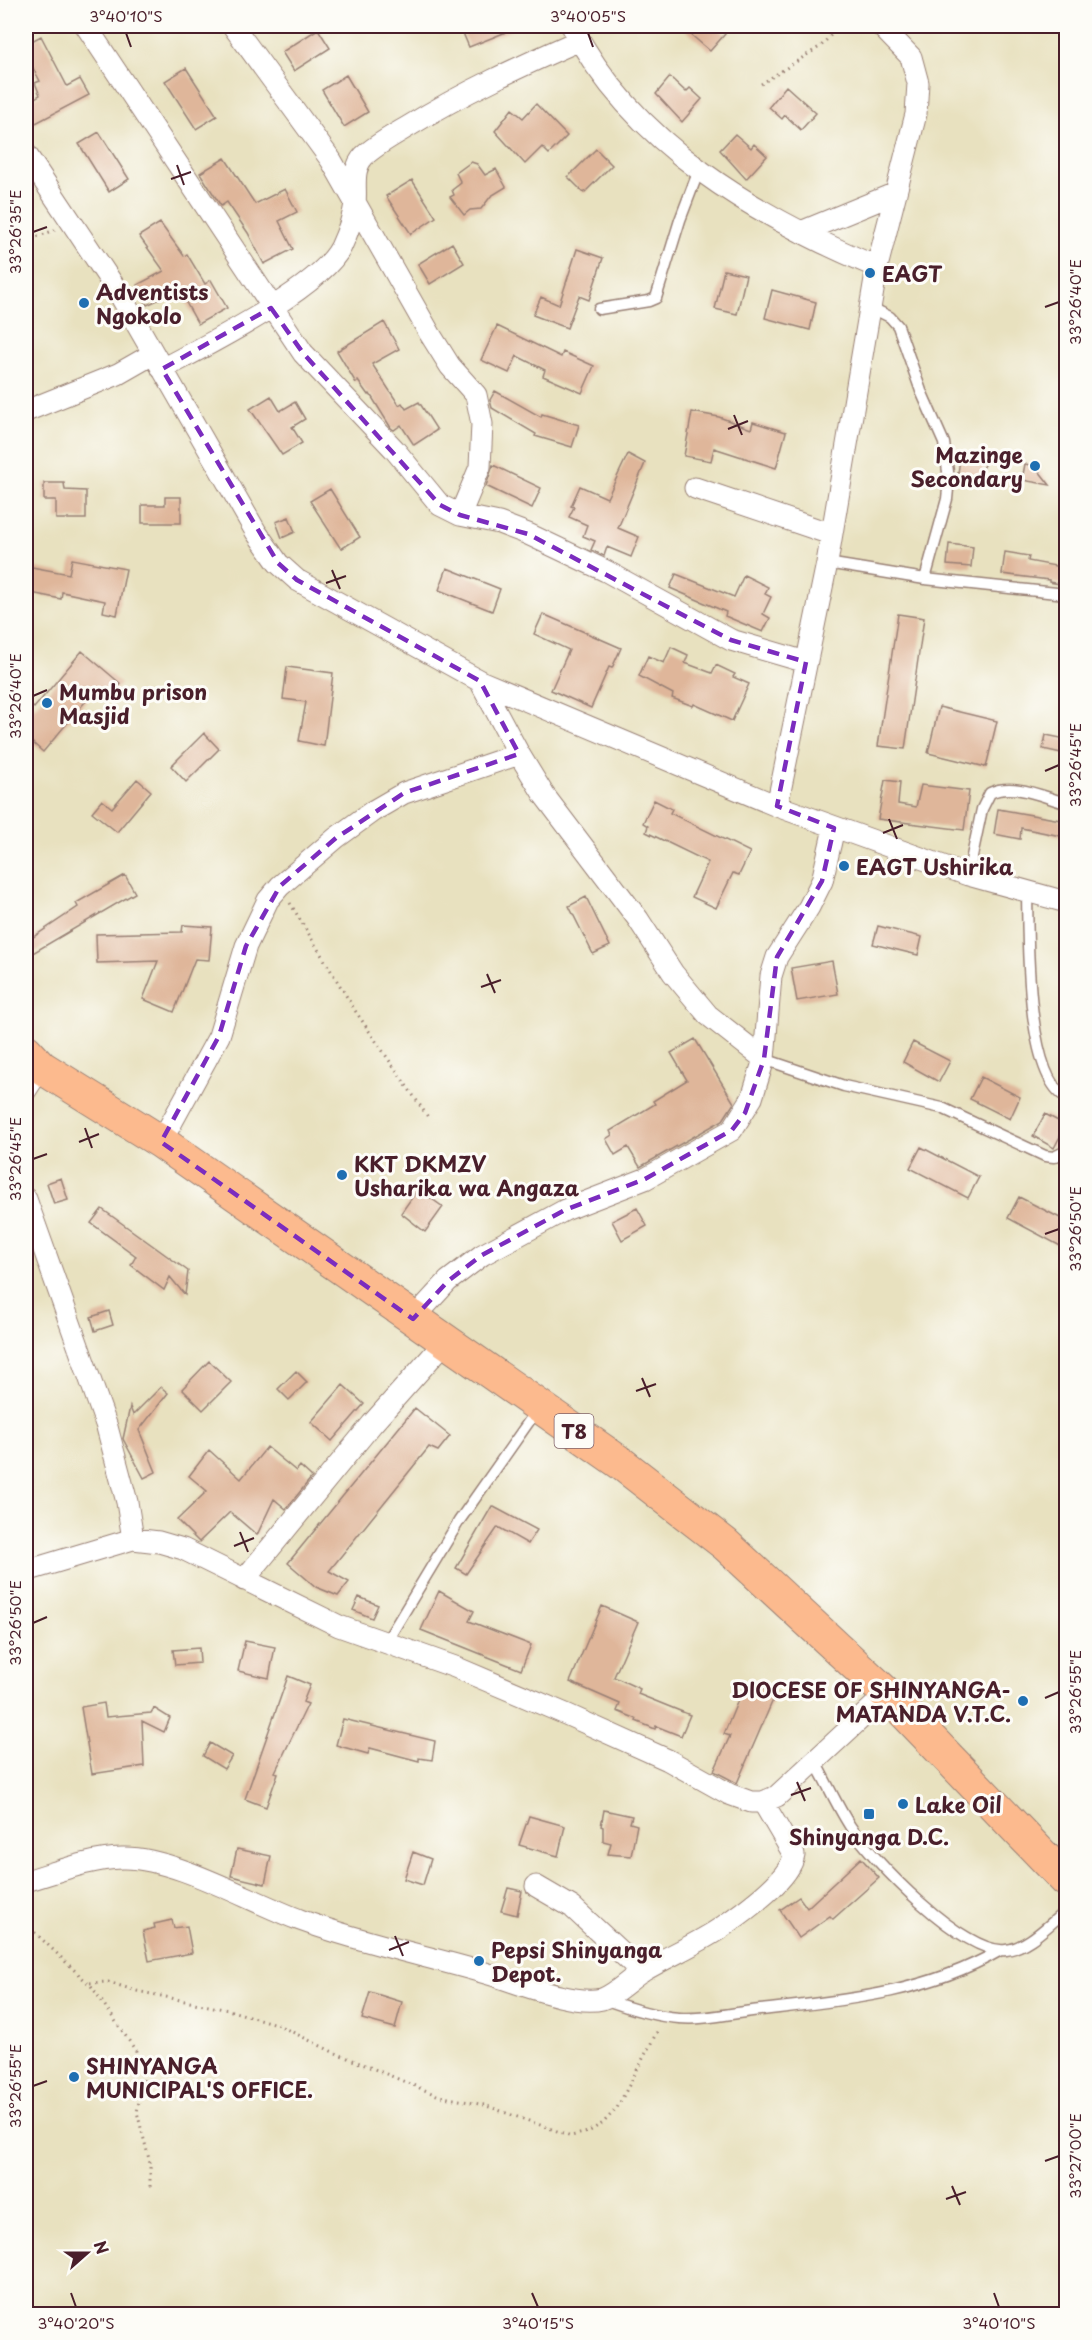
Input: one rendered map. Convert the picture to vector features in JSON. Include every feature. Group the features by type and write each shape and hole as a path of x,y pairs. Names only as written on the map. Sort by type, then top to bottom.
{"highway":[{"name":"T8","path":"31,1069 160,1142 622,1464 725,1544 887,1694 1066,1880"}],"street":[{"path":"86,26 303,353 394,449 440,505 460,515 499,523 528,534 606,571 731,640 806,662"},
{"path":"233,26 331,160 430,334 450,366 476,395 482,424 480,467 460,515"},
{"path":"777,807 827,562 877,267 916,114 918,83 912,57 881,26"},
{"path":"26,411 118,374 158,362 271,308 332,260 340,248 355,203 358,165 373,148 431,112 576,33 601,72 633,108 699,170 738,198 801,232 877,267"},
{"path":"26,154 120,295 256,532 278,563 297,580 480,681 777,807 968,875 1066,902"},
{"path":"801,232 896,193"},
{"path":"694,488 831,534"},
{"path":"480,681 544,795 638,920 673,973 708,1015 764,1059"},
{"path":"160,1142 219,1036 246,946 268,900 280,886 336,838 373,811 404,793 519,754"},
{"path":"413,1318 448,1281 482,1255 565,1210 645,1179 732,1130 752,1098 764,1059 771,975 777,957 809,907 822,881 834,828"},
{"path":"26,1199 107,1427 127,1502 133,1539"},
{"path":"244,1580 372,1424 445,1342"},
{"path":"26,1571 133,1539 159,1542 183,1550 288,1599 339,1626 455,1667 568,1715 668,1760 729,1794 751,1802 763,1802 777,1796 887,1694"},
{"path":"26,1881 83,1863 123,1857 160,1862 300,1920 359,1939 491,1975 535,1990 571,1997 603,1998 642,1972 716,1931 755,1902 793,1864 791,1849 763,1802"},
{"path":"536,1886 572,1906 642,1972"}],"lane":[{"path":"599,309 649,301 656,297 680,220 699,170"},
{"path":"870,307 890,317 898,326 921,391 944,443 950,479 940,532 925,579"},
{"path":"827,562 925,579 1066,594"},
{"path":"968,875 982,809 990,793 1005,789 1018,790 1066,803"},
{"path":"1027,892 1035,1030 1046,1070 1057,1089 1066,1097"},
{"path":"764,1059 844,1086 942,1108 1045,1156 1054,1156 1066,1151"},
{"path":"385,1644 459,1521 539,1408"},
{"path":"815,1762 850,1826 898,1881 962,1935 985,1948 999,1951"},
{"path":"603,1998 627,2008 666,2016 712,2018 909,1989 952,1975 999,1951 1015,1948 1028,1942 1066,1911"}],"path":[{"path":"761,84 821,46 839,26"},
{"path":"26,241 71,224"},
{"path":"280,886 356,1012 428,1117"},
{"path":"26,1924 92,1988"},
{"path":"150,2187 150,2163 137,2112 143,2087 141,2066 133,2045 89,1983 108,1982 137,1991 228,2010 276,2024 331,2051 439,2096 484,2105 571,2136 588,2132 603,2123 617,2108 666,2016"}],"highlighted area":[{"path":"271,308 303,353 440,505 460,515 528,534 731,640 806,662 777,806 834,828 822,881 777,957 764,1059 745,1113 732,1130 695,1153 645,1179 565,1210 482,1255 448,1281 413,1319 161,1142 219,1036 246,946 280,886 336,838 404,793 519,754 480,681 297,580 278,563 162,369"}],"building":[{"path":"460,26 521,26 469,47"},
{"path":"681,26 715,26 725,34 710,51"},
{"path":"318,29 330,48 294,71 282,52"},
{"path":"41,36 67,86 80,79 89,95 34,124 26,103 40,95 35,83 40,81 26,55 26,44"},
{"path":"186,68 217,116 196,129 165,81"},
{"path":"346,75 368,112 344,127 322,90"},
{"path":"670,77 686,92 690,88 702,99 682,122 656,94"},
{"path":"786,86 816,113 801,130 785,115 782,119 769,107"},
{"path":"536,104 567,136 549,154 542,147 525,164 495,131 512,109 523,118"},
{"path":"99,132 129,179 109,192 79,144"},
{"path":"735,134 751,148 754,144 767,156 746,179 720,150"},
{"path":"596,149 612,165 584,193 568,177"},
{"path":"225,158 255,204 285,189 297,212 279,221 293,249 264,264 248,233 227,202 221,206 200,173"},
{"path":"471,162 477,164 485,175 496,169 506,187 491,196 481,209 470,210 464,215 450,197 454,195 452,190 461,183 456,173"},
{"path":"412,180 436,217 411,234 386,196"},
{"path":"160,223 184,256 187,254 205,284 211,280 227,308 198,324 179,290 147,305 137,285 164,271 139,236"},
{"path":"452,243 464,263 430,284 418,264"},
{"path":"577,249 603,258 589,300 579,296 567,328 533,315 541,297 559,305"},
{"path":"724,270 746,275 737,314 715,309"},
{"path":"772,290 816,302 810,330 765,318"},
{"path":"384,322 399,349 372,364 399,405 402,403 406,409 419,402 437,430 414,445 401,425 394,430 391,428 370,394 368,395 358,381 356,383 337,351"},
{"path":"497,326 561,357 563,352 594,366 582,393 543,376 545,370 517,356 509,373 481,360"},
{"path":"495,391 541,417 542,414 579,425 572,447 535,436 536,434 492,408 490,400"},
{"path":"271,396 280,411 295,402 305,419 292,427 302,443 282,455 250,409"},
{"path":"692,412 719,417 751,429 753,422 786,432 776,468 714,448 711,461 684,456"},
{"path":"628,454 645,463 618,528 639,537 631,557 607,547 604,556 591,550 595,541 583,536 587,525 569,517 574,507 571,506 580,486 607,498"},
{"path":"960,459 984,462 982,483 957,481"},
{"path":"1025,464 1035,466 1050,485 1022,480"},
{"path":"493,465 541,488 532,508 486,486"},
{"path":"44,483 64,483 65,490 86,491 86,519 56,519 56,500 44,500"},
{"path":"330,489 360,537 341,549 310,501"},
{"path":"165,497 181,497 181,523 142,523 142,505 165,505"},
{"path":"289,517 295,532 282,538 276,522"},
{"path":"949,544 973,547 971,567 947,565"},
{"path":"1005,552 1029,556 1028,561 1066,568 1066,585 1049,582 1049,580 1002,574"},
{"path":"72,559 126,569 117,615 103,612 105,601 62,592 61,599 26,592 26,566 69,574"},
{"path":"447,568 500,589 492,611 439,590"},
{"path":"676,574 734,597 744,575 768,587 765,594 771,597 763,614 770,618 763,632 725,616 726,612 670,588"},
{"path":"543,614 621,648 612,668 609,667 591,708 551,690 569,650 534,634"},
{"path":"898,614 924,618 905,749 878,746"},
{"path":"671,647 688,655 685,663 712,673 716,665 735,674 733,677 749,684 732,721 694,704 693,706 672,698 673,694 639,676 648,656 664,663"},
{"path":"82,651 121,684 107,700 95,690 43,752 26,737 26,701 34,708"},
{"path":"287,667 333,673 324,746 299,741 306,702 283,699"},
{"path":"939,707 997,721 986,767 928,753"},
{"path":"204,733 219,749 186,782 171,766"},
{"path":"1046,735 1066,739 1066,754 1043,749"},
{"path":"137,779 151,791 117,832 92,812 102,800 112,808"},
{"path":"885,780 900,782 898,804 916,807 921,785 969,791 964,830 878,819"},
{"path":"654,800 672,809 670,813 750,852 739,875 733,873 716,908 692,897 708,862 646,832 648,826 643,823"},
{"path":"998,809 1066,821 1066,837 1021,828 1020,839 994,834"},
{"path":"125,875 135,893 26,957 26,942 78,907 76,903"},
{"path":"586,897 610,946 593,954 569,906"},
{"path":"183,925 212,927 209,960 195,959 174,1012 143,999 158,961 97,963 96,934 182,932"},
{"path":"878,926 922,937 918,955 873,944"},
{"path":"832,961 838,994 797,1001 791,968"},
{"path":"695,1039 734,1103 723,1120 640,1167 628,1147 615,1155 606,1139 612,1135 610,1131 655,1104 653,1101 687,1080 671,1053"},
{"path":"913,1042 950,1061 939,1082 903,1062"},
{"path":"981,1077 1020,1097 1010,1119 970,1099"},
{"path":"1045,1114 1066,1125 1054,1148 1033,1136"},
{"path":"921,1147 979,1177 968,1198 910,1168"},
{"path":"61,1178 68,1200 54,1204 47,1183"},
{"path":"418,1189 443,1207 425,1232 401,1213"},
{"path":"1019,1197 1066,1221 1066,1249 1008,1218"},
{"path":"637,1208 647,1226 622,1240 612,1221"},
{"path":"102,1209 188,1271 185,1295 170,1277 164,1290 131,1265 136,1256 91,1223"},
{"path":"109,1311 113,1325 95,1331 91,1317"},
{"path":"209,1361 231,1382 203,1410 182,1389"},
{"path":"296,1371 307,1382 289,1400 278,1389"},
{"path":"343,1385 364,1404 332,1441 311,1422"},
{"path":"161,1387 168,1393 139,1430 156,1472 144,1478 123,1439 130,1407 133,1415"},
{"path":"415,1408 450,1436 438,1451 429,1447 329,1571 349,1582 338,1596 316,1587 288,1563"},
{"path":"267,1447 296,1471 300,1466 312,1477 286,1509 274,1499 257,1535 230,1512 199,1542 177,1520 207,1491 189,1476 209,1450 241,1479"},
{"path":"492,1506 537,1530 528,1544 498,1527 466,1574 456,1568"},
{"path":"439,1591 474,1611 469,1621 531,1645 521,1670 421,1630"},
{"path":"359,1597 378,1605 372,1618 353,1610"},
{"path":"602,1606 638,1622 614,1677 640,1689 638,1694 690,1715 681,1736 636,1721 637,1719 617,1711 620,1704 570,1682"},
{"path":"245,1641 275,1647 269,1678 238,1671"},
{"path":"199,1648 200,1663 175,1665 173,1650"},
{"path":"288,1676 310,1685 303,1702 308,1704 275,1772 278,1773 266,1807 245,1799"},
{"path":"746,1681 776,1693 737,1783 714,1771 730,1736 724,1734"},
{"path":"104,1703 106,1717 151,1713 154,1708 170,1718 164,1732 142,1721 144,1766 92,1774 81,1707"},
{"path":"343,1719 435,1741 432,1760 419,1758 419,1761 370,1748 368,1754 336,1745"},
{"path":"210,1743 232,1756 224,1769 203,1756"},
{"path":"604,1810 632,1816 630,1823 637,1825 631,1856 608,1854 611,1843 603,1841 603,1827 601,1826"},
{"path":"529,1816 565,1826 558,1856 519,1845"},
{"path":"237,1849 271,1856 265,1884 231,1876"},
{"path":"413,1852 431,1859 423,1885 404,1879"},
{"path":"861,1858 879,1878 833,1919 830,1916 799,1938 780,1910 799,1897 807,1908"},
{"path":"508,1888 522,1891 517,1915 501,1911"},
{"path":"172,1920 174,1928 187,1926 192,1953 149,1961 143,1931 155,1928 154,1924"},
{"path":"370,1992 402,2002 395,2028 362,2019"}],"place":[{"name":"EAGT","path":"870,273"},
{"name":"Adventists Ngokolo","path":"84,303"},
{"name":"Mazinge Secondary","path":"1035,466"},
{"name":"Mumbu prison Masjid","path":"47,703"},
{"name":"EAGT Ushirika","path":"844,866"},
{"name":"KKT DKMZV Usharika wa Angaza","path":"342,1175"},
{"name":"DIOCESE OF SHINYANGA- MATANDA V.T.C.","path":"1023,1701"},
{"name":"Lake Oil","path":"903,1804"},
{"name":"Shinyanga D.C.","path":"869,1814"},
{"name":"Pepsi Shinyanga Depot.","path":"479,1961"},
{"name":"SHINYANGA MUNICIPAL'S OFFICE.","path":"74,2077"}]}
